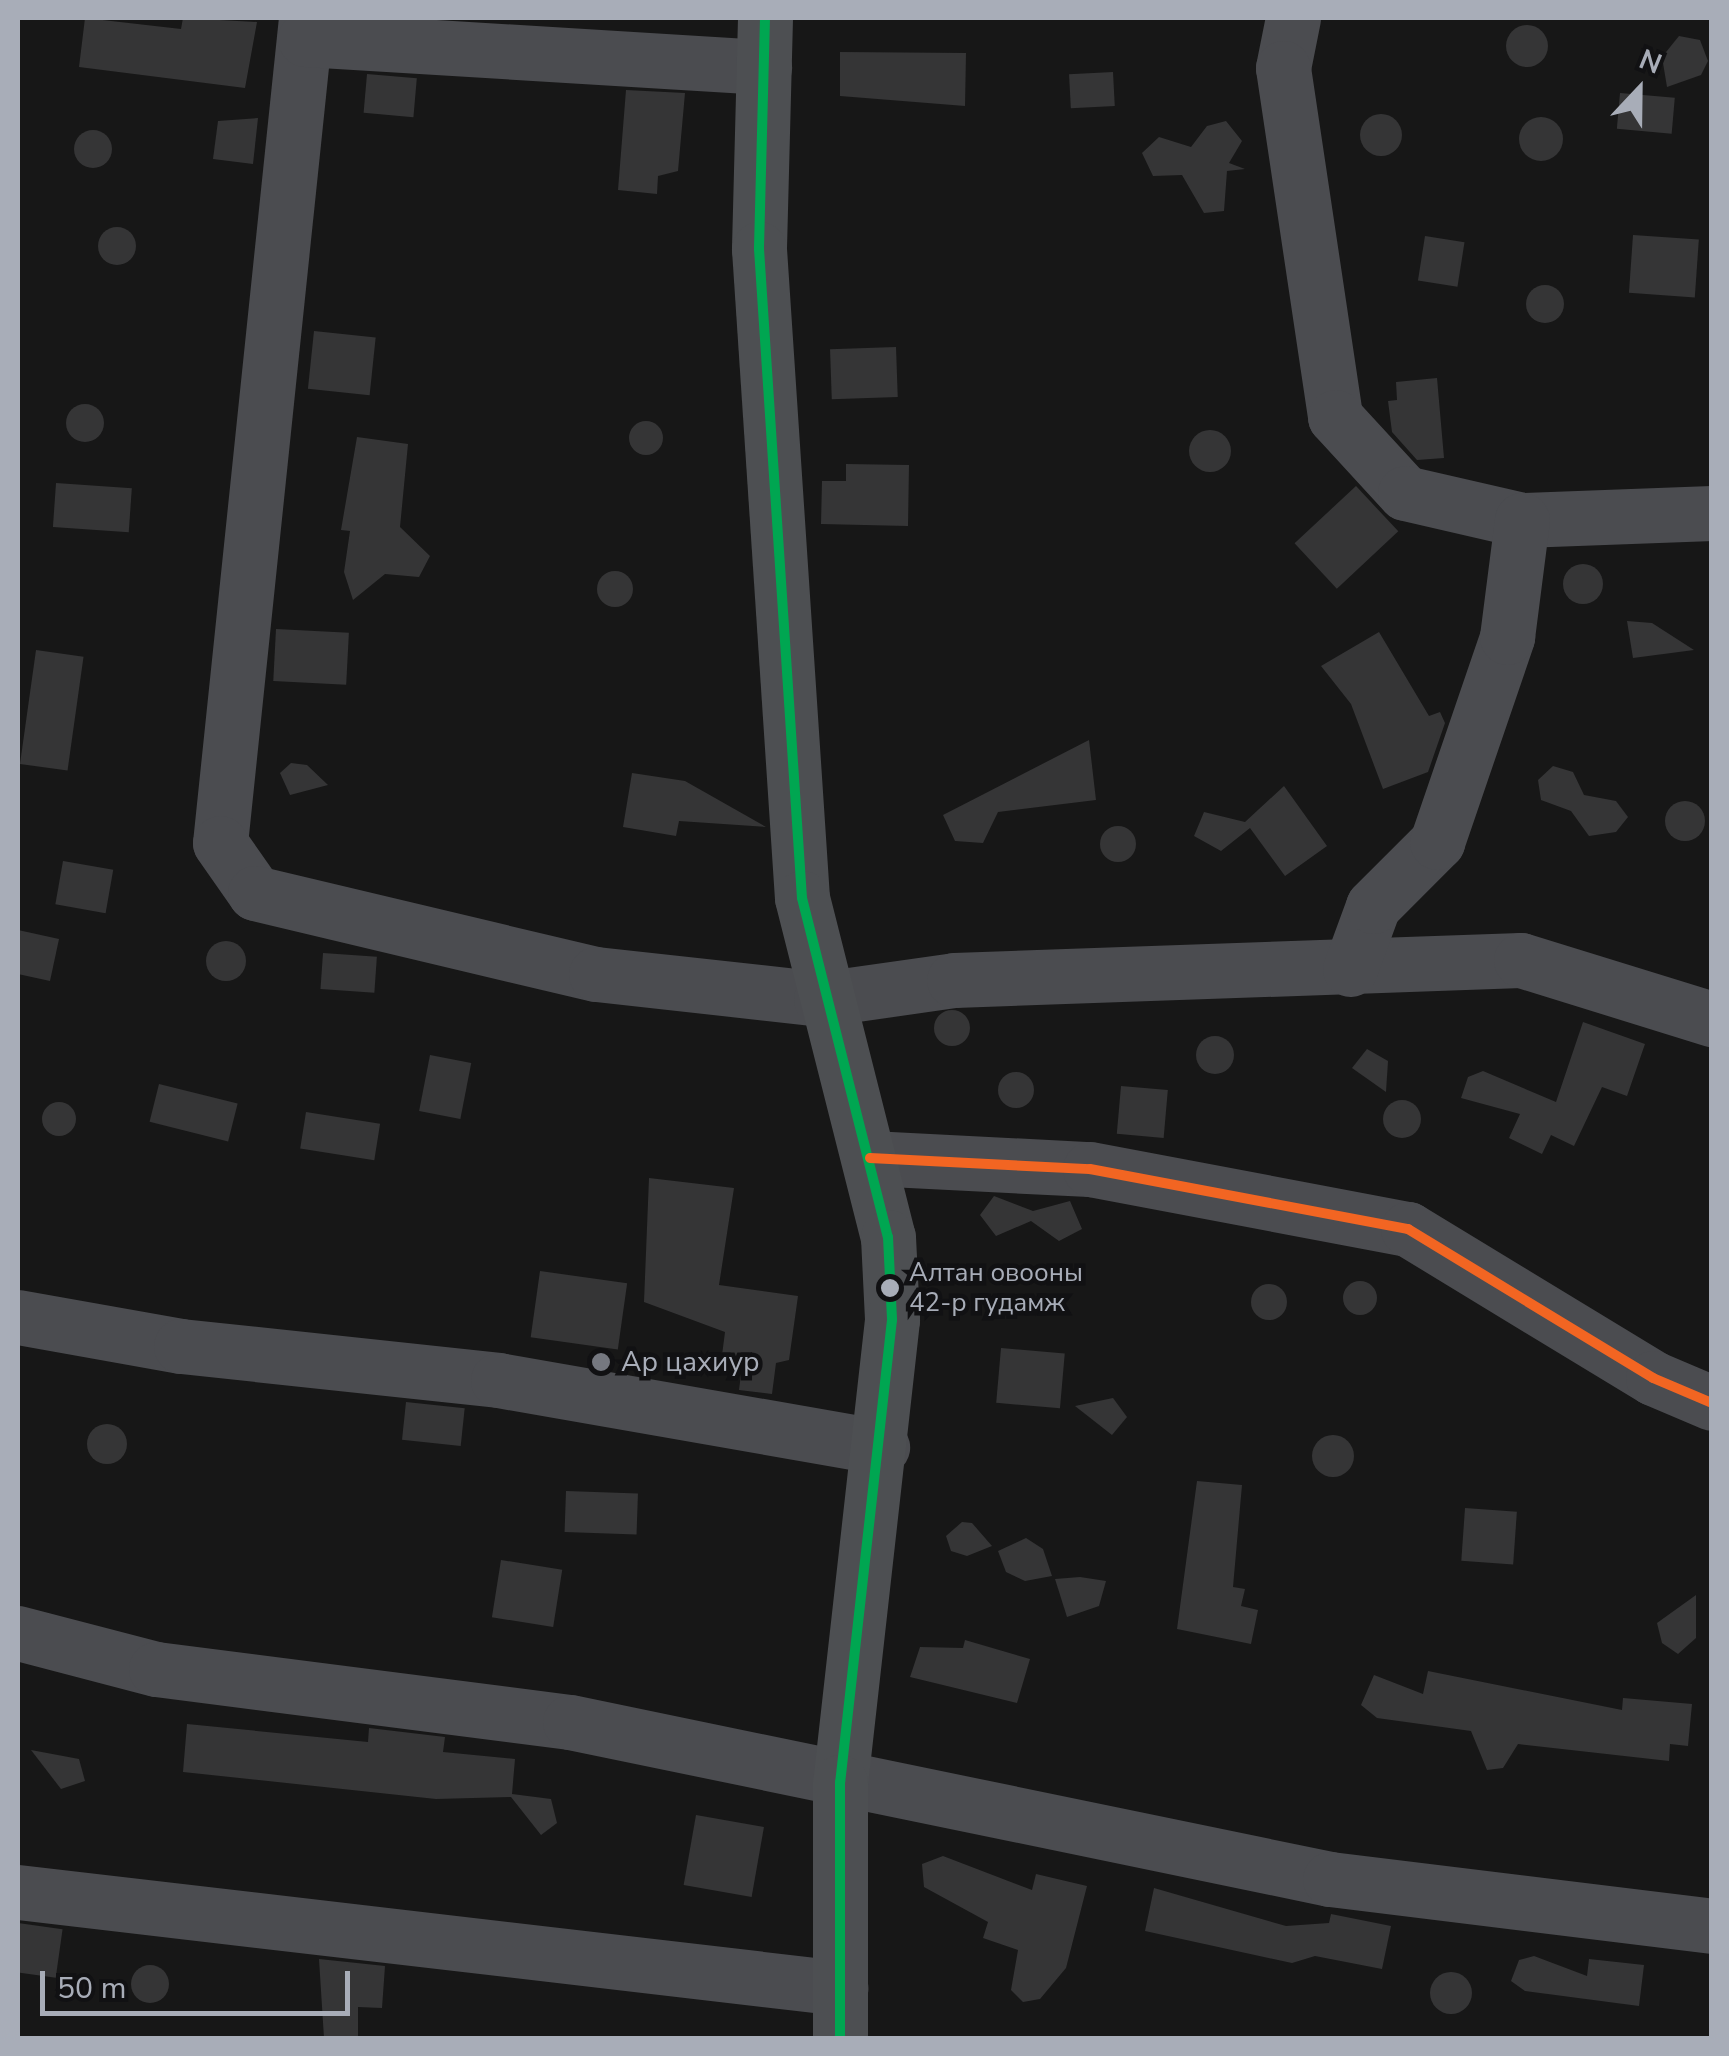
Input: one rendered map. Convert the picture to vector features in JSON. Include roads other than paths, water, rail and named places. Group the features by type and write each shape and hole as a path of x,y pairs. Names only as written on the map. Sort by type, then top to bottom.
{"main road":[{"path":"764,42 763,308 802,898 821,999 870,1158 892,1320 882,1447 840,1782 840,2013"}],"street":[{"path":"1293,18 1285,87 1335,416 1405,493 1522,520 1712,512"},
{"path":"764,42 305,28 280,200 220,843 255,893 301,910 596,974 821,999 954,980 1520,960 1712,1019"},
{"path":"1350,969 1373,906 1437,842 1506,636 1522,520"},
{"path":"870,1158 1090,1169 1408,1229 1652,1378 1712,1403"},
{"path":"18,1317 181,1346 498,1380 882,1447"},
{"path":"18,1633 156,1669 570,1722 840,1782 1330,1878 1712,1926"},
{"path":"18,1892 840,2013"}],"place":[{"name":"Алтан овооны 42-р гудамж","path":"890,1288"},
{"name":"Ар цахиур","path":"601,1362"}]}
